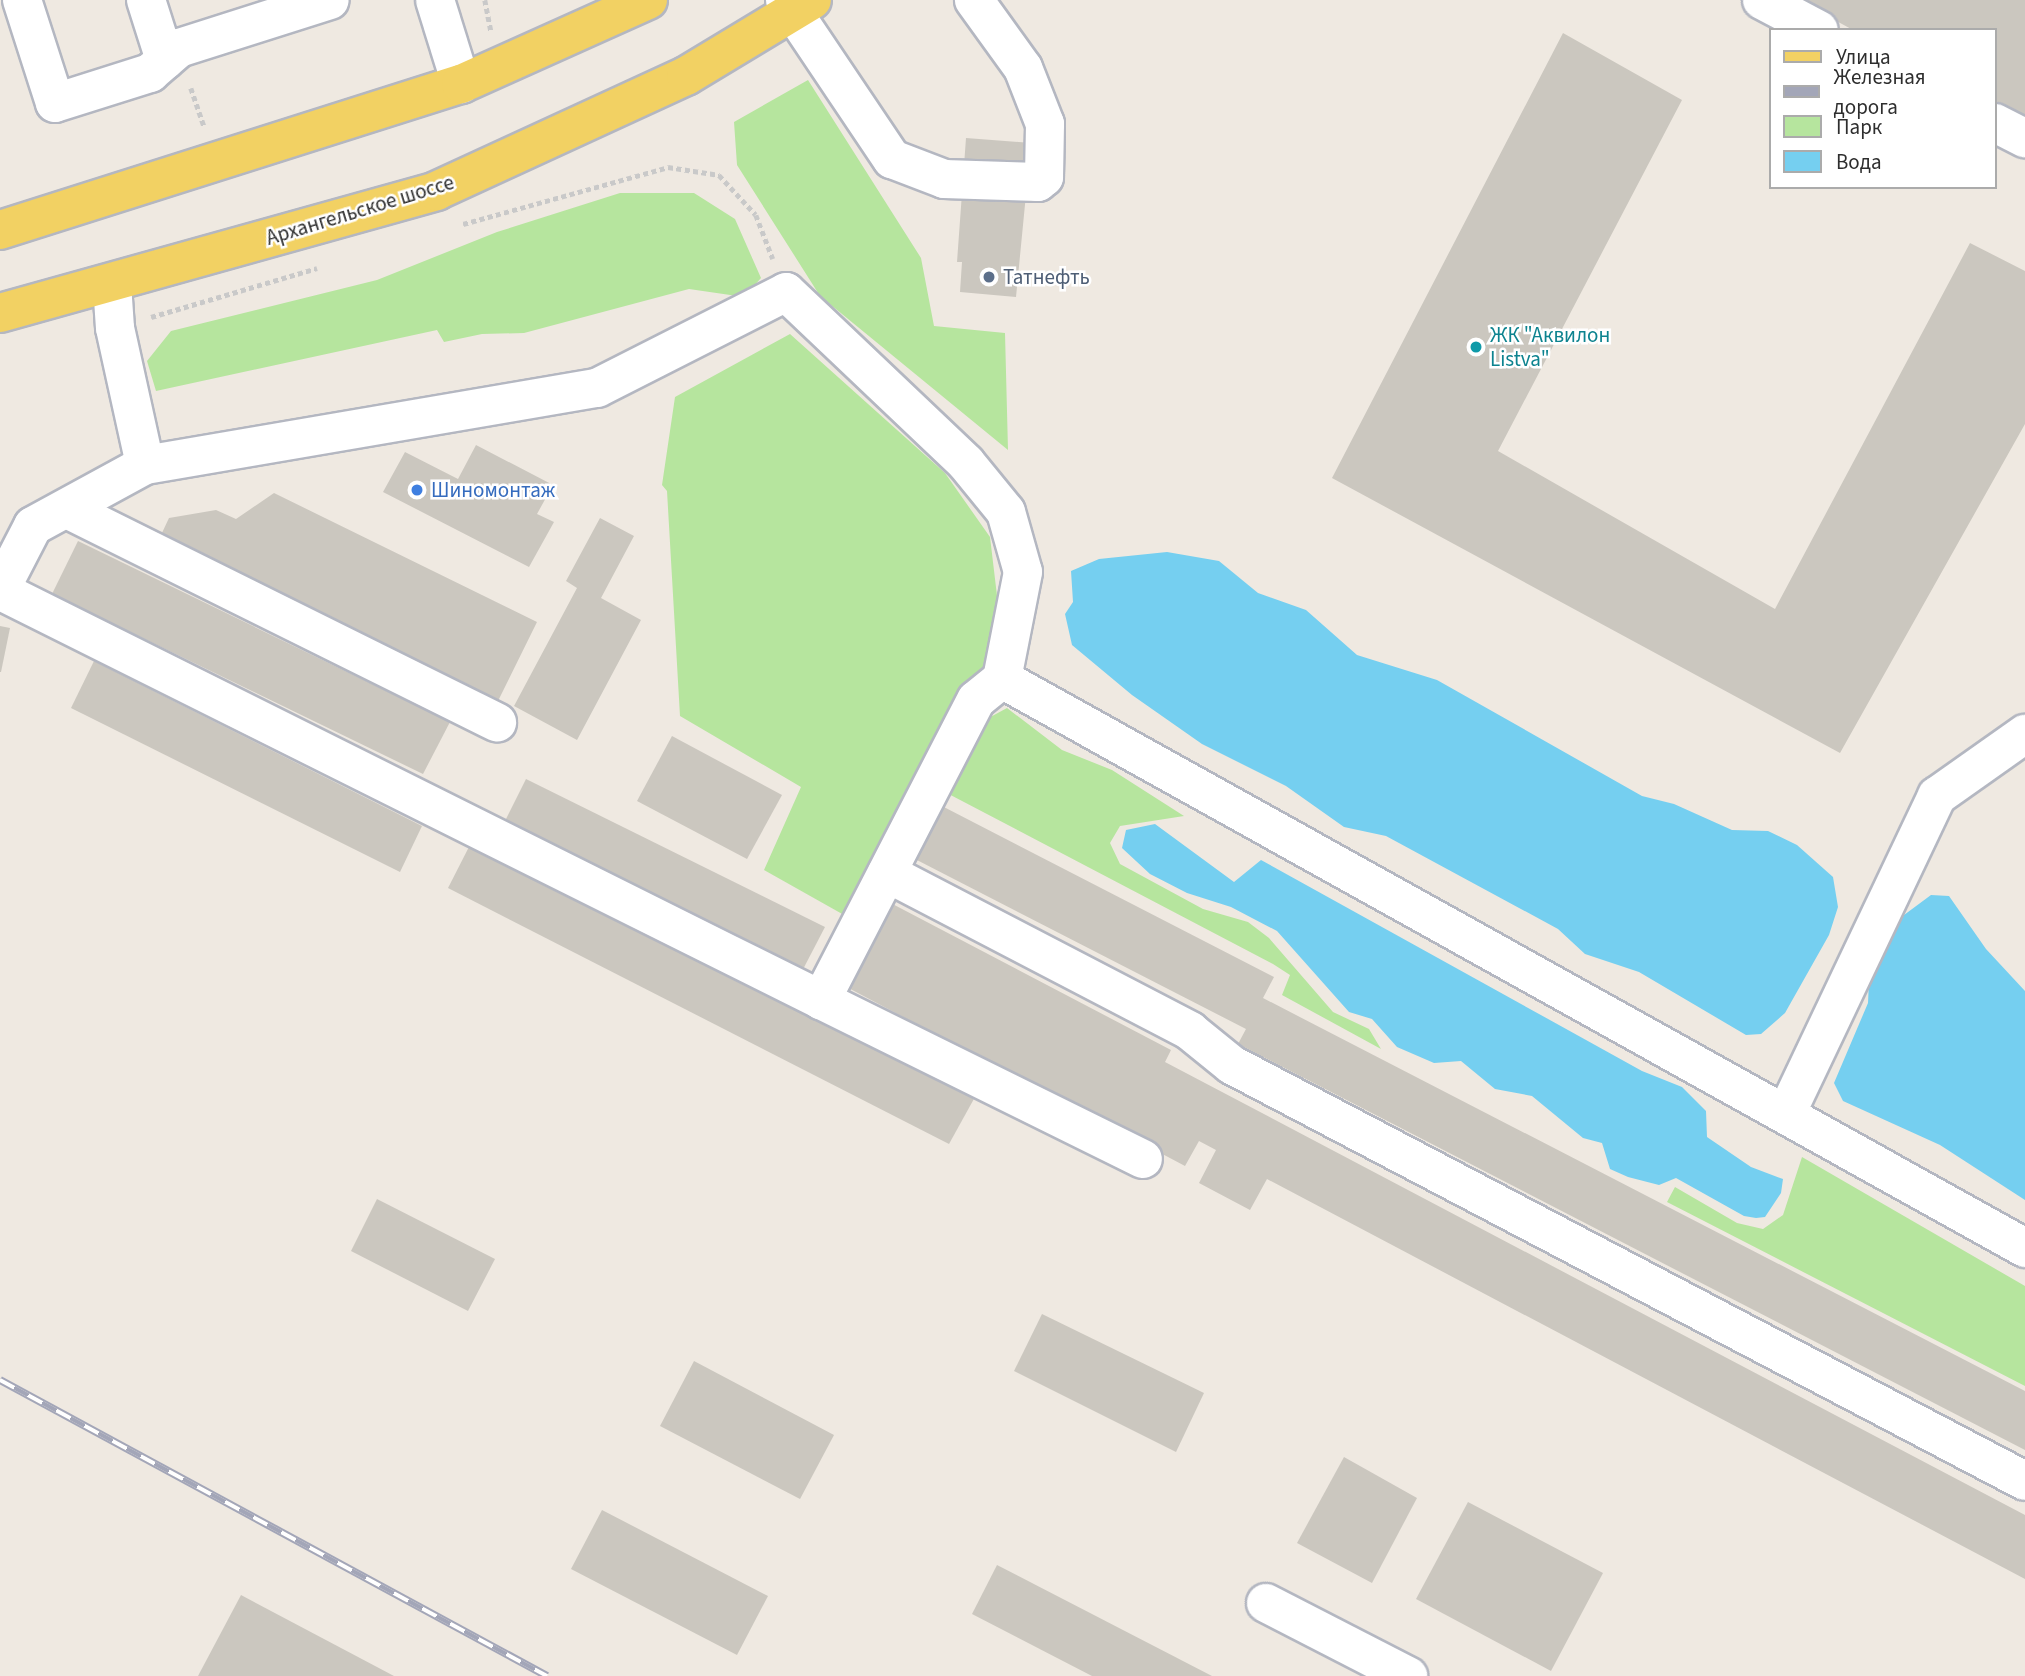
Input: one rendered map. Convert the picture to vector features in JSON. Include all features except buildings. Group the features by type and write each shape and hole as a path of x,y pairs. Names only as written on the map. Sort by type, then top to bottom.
{"main road":[{"path":"0,230 461,84 648,0"},
{"name":"Архангельское шоссе","path":"0,313 112,284 436,191 686,76 796,4"}],"lane":[{"path":"22,0 55,103 150,72 172,54 331,0"},
{"path":"146,0 172,54"},
{"path":"435,0 461,84"},
{"path":"796,4 892,159 944,179 1042,181 1045,124 1023,68 974,0"},
{"path":"1762,0 1815,28"},
{"path":"1997,123 2025,138"},
{"path":"112,284 115,328 145,465"},
{"path":"821,1000 976,700 1002,679 1023,572 1006,512 966,463 786,292 597,388 145,465 69,510 17,526 1,591 821,1000 1143,1158"},
{"path":"69,510 497,722"},
{"path":"1002,679 2025,1248"},
{"path":"1786,1114 1937,796 2025,734"},
{"path":"887,873 1189,1031 1232,1065 2025,1481"},
{"path":"1266,1603 1408,1676"}],"path":[{"path":"485,0 494,44"},
{"path":"172,54 205,131"},
{"path":"459,225 668,167 719,175 756,215 786,292"},
{"path":"115,328 327,265"}],"green space":[{"path":"808,80 921,258 934,326 1005,333 1008,450 820,296 737,165 734,122"},
{"path":"620,193 694,193 735,219 761,278 744,297 689,289 524,333 482,334 444,342 437,330 156,391 147,361 171,331 377,280 497,232"},
{"path":"790,334 945,473 990,537 998,604 988,665 844,915 764,870 801,787 680,716 667,491 662,485 675,397"},
{"path":"1007,708 1062,750 1112,770 1184,816 1120,826 1110,843 1120,864 1203,909 1248,922 1269,938 1333,1012 1369,1029 1381,1049 1282,995 1290,975 1273,964 941,790 983,721"},
{"path":"1802,1157 2025,1286 2025,1386 1667,1202 1675,1187 1737,1223 1763,1229 1783,1215"}],"water":[{"path":"1167,552 1219,561 1258,593 1306,610 1357,655 1437,680 1642,796 1674,804 1732,830 1768,831 1797,845 1833,877 1838,907 1829,935 1785,1013 1761,1034 1746,1035 1639,972 1585,954 1558,929 1386,836 1344,827 1286,786 1202,744 1132,695 1072,645 1065,614 1073,602 1071,571 1099,559"},
{"path":"1155,824 1234,882 1261,860 1642,1071 1682,1087 1706,1111 1707,1137 1751,1167 1783,1179 1781,1193 1765,1217 1756,1218 1744,1216 1676,1178 1659,1185 1628,1177 1610,1169 1602,1143 1583,1138 1532,1096 1495,1089 1461,1061 1434,1063 1397,1047 1372,1019 1349,1012 1277,931 1231,907 1187,893 1150,874 1122,848 1126,830"},
{"path":"1931,895 1949,896 1986,949 2025,991 2025,1200 1940,1145 1843,1101 1834,1083 1868,1003 1869,981 1894,930 1904,915"}],"railway":[{"path":"0,1380 547,1676"}],"place":[{"name":"Татнефть","path":"989,277"},
{"name":"ЖК \"Аквилон Listva\"","path":"1476,347"},
{"name":"Шиномонтаж","path":"417,490"}]}
